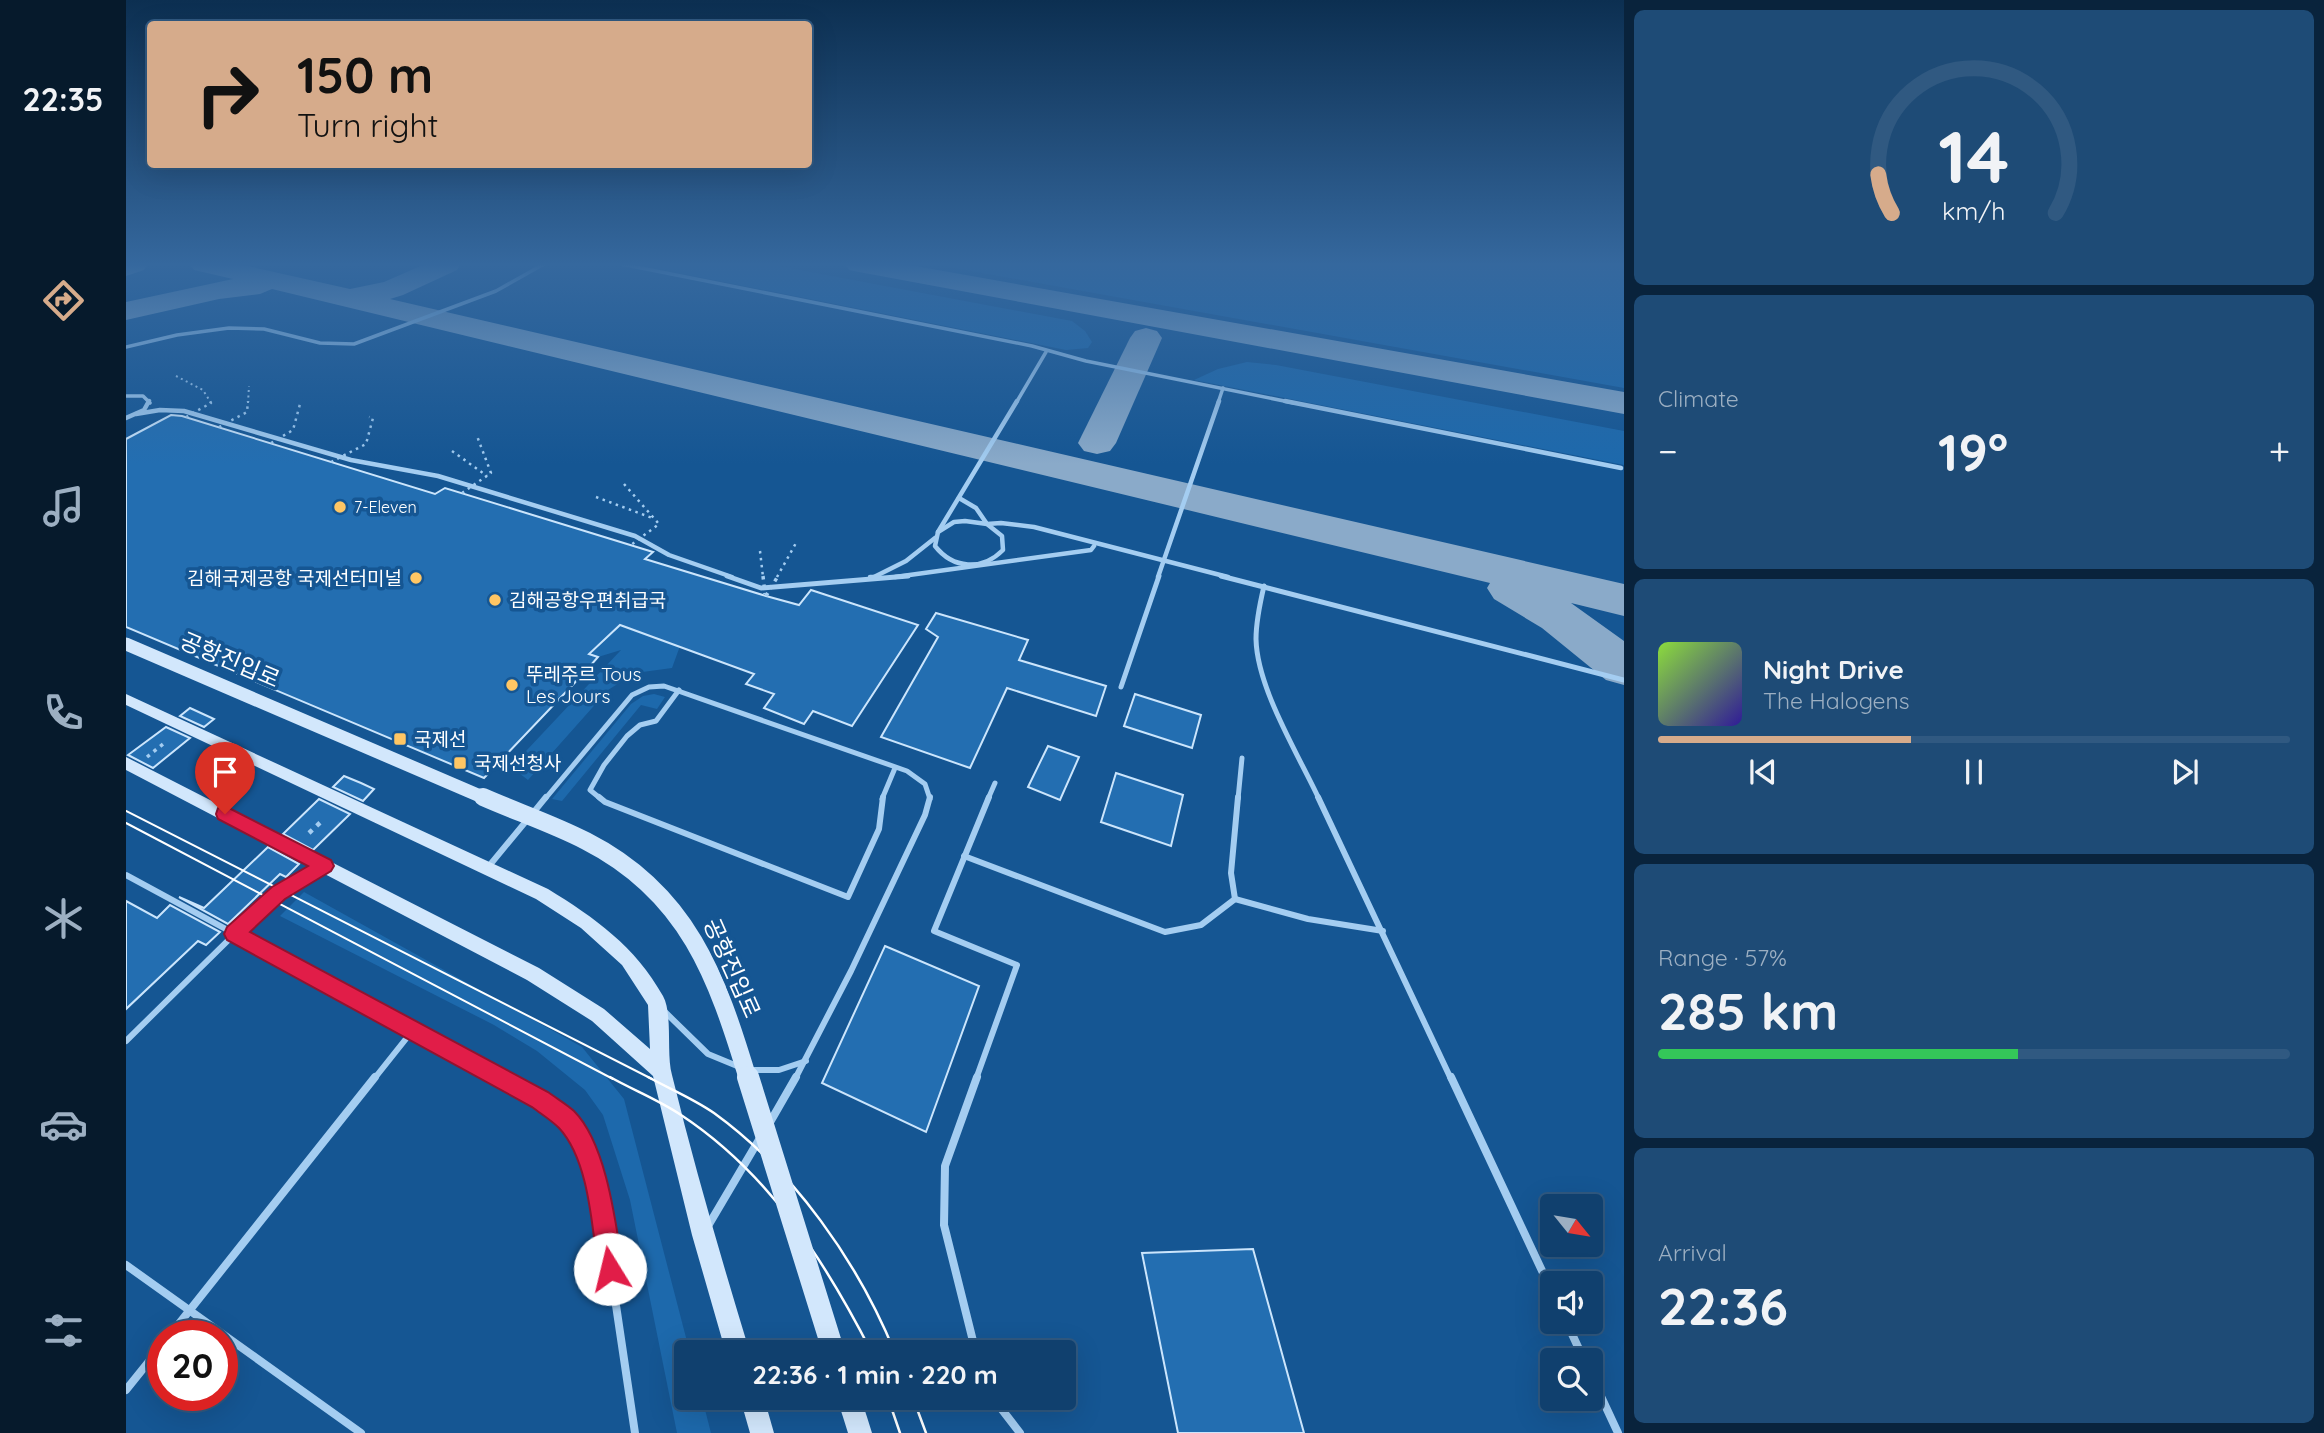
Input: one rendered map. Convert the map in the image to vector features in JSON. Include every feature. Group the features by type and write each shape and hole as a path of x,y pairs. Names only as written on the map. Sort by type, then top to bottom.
{"main road":[{"name":"공항진입로","path":"126,644 586,841 616,858 651,886 683,921 712,976 739,1049 830,1340"},
{"path":"126,699 541,894 587,922 628,959 657,1003 661,1071 703,1235 734,1340"},
{"path":"126,763 533,974 598,1015 661,1071"},
{"path":"755,1410 762,1433"}],"lane":[{"path":"126,347 177,334 204,331"},
{"path":"273,331 335,344 354,344 389,331"},
{"path":"956,331 1032,346 1046,352 1621,468"},
{"path":"874,577 919,553 935,538 1046,352"},
{"path":"1121,688 1223,388"},
{"path":"126,396 143,396 160,410"},
{"path":"126,418 144,410 150,401"},
{"path":"136,414 160,410 184,411 351,460 438,476 635,536 669,555 761,588 874,577 884,579 1091,550 1094,547"},
{"path":"935,538 935,546 947,559 969,565 990,561 1003,550 1002,536 987,524 976,508 959,498"},
{"path":"938,532 945,526 965,521 1009,524 1094,547 1118,549 1264,586 1624,680"},
{"path":"1264,586 1255,635 1259,666 1542,1271"},
{"path":"487,869 632,695 649,687 664,686 680,690 895,768 922,780 930,790 931,799 885,904 806,1061 703,1235"},
{"path":"680,690 659,718 652,724 638,727 612,756 594,779 590,790 592,794 605,802 848,897 879,829 881,801 895,768"},
{"path":"1235,899 1231,873 1242,758"},
{"path":"973,1340 944,1225 945,1166 1017,965 933,931 995,783"},
{"path":"964,856 1165,932 1201,925 1235,899"},
{"path":"126,1041 279,893 325,866"},
{"path":"126,876 540,1099 568,1120 587,1154 598,1191 635,1433"},
{"path":"1235,899 1272,911 1340,926 1383,931"},
{"path":"657,1003 708,1054 732,1066 764,1073 784,1070 806,1061"},
{"path":"182,1320 413,1031"},
{"path":"126,1265 360,1433"},
{"path":"126,1390 147,1364"},
{"path":"1603,1401 1618,1433"},
{"path":"1002,1410 1020,1433"}],"path":[{"path":"176,376 203,390 211,403 186,417"},
{"path":"219,427 247,412 249,386"},
{"path":"271,443 293,430 300,404"},
{"path":"331,462 366,444 373,418 369,417"},
{"path":"463,493 491,473 477,436"},
{"path":"452,451 487,476"},
{"path":"624,484 659,524 631,545"},
{"path":"596,497 655,519"},
{"path":"760,551 765,596 796,543"},
{"path":"147,757 163,744"},
{"path":"309,833 324,819"}],"shaded area":[{"path":"970,331 1085,331 1092,342 1088,348 1066,350"},
{"path":"1305,331 1624,331 1624,388"},
{"path":"1247,362 1276,365 1624,431 1624,465 1194,380 1218,369"},
{"path":"620,625 680,646 672,668 635,673 608,690 528,780 511,767 621,650 598,657 589,654"},
{"path":"654,694 665,697 657,709 641,705 562,801 552,799 631,704 643,696"},
{"path":"304,892 582,1047 624,1099 687,1340 674,1340 674,1410 705,1410 711,1433 677,1433 630,1200 603,1115 585,1090 537,1051 494,1025 280,916"}],"building":[{"name":"김해국제공항 국제선터미널","path":"171,415 182,416 435,494 445,488 653,552 645,559 766,596 799,605 811,590 918,625 852,726 813,711 804,724 764,708 774,694 746,684 754,674 620,625 589,654 598,657 584,673 484,778 126,627 126,439"},
{"path":"936,613 1028,640 1019,660 1106,686 1096,716 1007,688 970,768 881,737 938,637 926,629"},
{"path":"1135,694 1201,715 1192,748 1124,726"},
{"path":"190,708 214,719 204,727 180,716"},
{"path":"166,727 190,738 153,768 128,755"},
{"path":"1048,746 1079,757 1060,800 1028,787"},
{"path":"1116,773 1183,795 1171,846 1101,822"},
{"path":"344,776 374,789 363,801 333,787"},
{"path":"319,799 350,814 313,850 283,834"},
{"path":"268,847 299,864 286,877 280,874 228,924 179,897 204,908"},
{"path":"126,901 157,918 170,905 220,932 206,945 198,941 126,1009"},
{"path":"885,946 979,986 926,1132 822,1083"},
{"path":"1253,1249 1304,1433 1178,1433 1142,1253"}],"taxiway":[{"path":"487,331 1624,600"},
{"path":"1227,331 1624,403"},
{"path":"1097,443 1146,338"},
{"path":"1510,588 1559,617 1624,667"}],"tram line":[{"path":"126,811 652,1079"},
{"path":"126,823 613,1079"},
{"path":"610,1077 681,1115 713,1138 741,1164 792,1221 835,1285 865,1340"},
{"path":"648,1077 714,1113 743,1136 797,1190 843,1252 889,1340"},
{"path":"892,1410 900,1433"},
{"path":"917,1410 926,1433"}],"place":[{"name":"7-Eleven","path":"340,507"},
{"name":"김해국제공항 국제선터미널","path":"416,578"},
{"name":"김해공항우편취급국","path":"495,600"},
{"name":"뚜레주르 Tous Les Jours","path":"512,685"},
{"name":"국제선","path":"400,739"},
{"name":"국제선청사","path":"460,763"}],"route":[{"path":"225,814 325,866 279,893 234,934 540,1099 568,1120 587,1154 598,1191 610,1269"}]}
